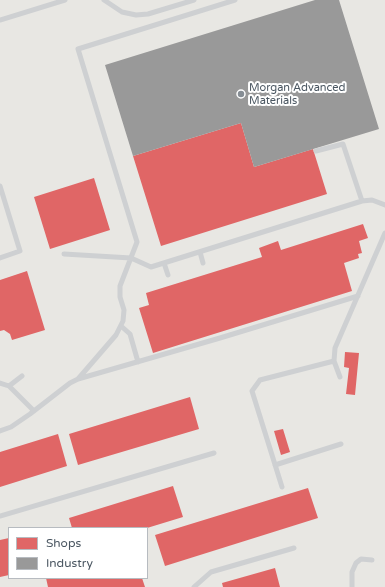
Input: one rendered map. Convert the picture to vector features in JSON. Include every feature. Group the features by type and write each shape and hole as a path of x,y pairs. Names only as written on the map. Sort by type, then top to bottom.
{"lane":[{"path":"0,20 65,0"},
{"path":"104,0 122,12 136,15 148,14 194,0"},
{"path":"78,379 121,326 124,310 120,297 120,286 136,242 78,49 235,0"},
{"path":"316,151 343,144 362,201"},
{"path":"0,186 20,251 0,258"},
{"path":"64,254 131,258 151,267 362,201 372,200 385,205"},
{"path":"340,376 334,361 335,348 385,233"},
{"path":"200,252 203,263"},
{"path":"164,263 168,275"},
{"path":"0,431 11,427 70,383 78,379 358,296"},
{"path":"121,326 130,334 138,362"},
{"path":"282,487 252,391 260,380 334,361"},
{"path":"9,386 22,376"},
{"path":"0,381 9,386 34,411"},
{"path":"275,465 341,444"},
{"path":"0,516 214,453"},
{"path":"196,586 211,572 294,548"},
{"path":"352,587 352,572 356,563 361,559 372,560"}],"shaded area":[{"path":"0,0 385,0 385,587 0,587"}],"building: Shops":[{"path":"241,123 254,167 313,149 327,194 161,246 133,156"},
{"path":"94,178 110,230 50,249 34,197"},
{"path":"363,224 368,238 359,241 362,253 358,254 359,258 344,263 352,291 153,353 139,308 149,305 146,293 262,257 259,248 278,241 281,250"},
{"path":"27,271 45,330 12,340 10,334 4,330 0,331 0,280"},
{"path":"345,352 359,353 355,395 346,394 349,368 344,367"},
{"path":"190,397 199,429 78,465 69,434"},
{"path":"283,429 290,452 281,455 274,431"},
{"path":"58,434 67,466 0,487 0,452"},
{"path":"173,486 183,517 148,528 72,527 69,518"},
{"path":"308,488 318,518 165,566 155,535"},
{"path":"8,538 8,575 0,577 0,540"},
{"path":"275,568 280,587 223,587 222,583"},
{"path":"46,579 142,579 145,587 48,587"}],"building: Industry":[{"name":"Morgan Advanced Materials","path":"315,0 339,0 379,129 254,167 241,123 133,156 105,65"}],"place":[{"name":"Morgan Advanced Materials","path":"241,94"}]}
